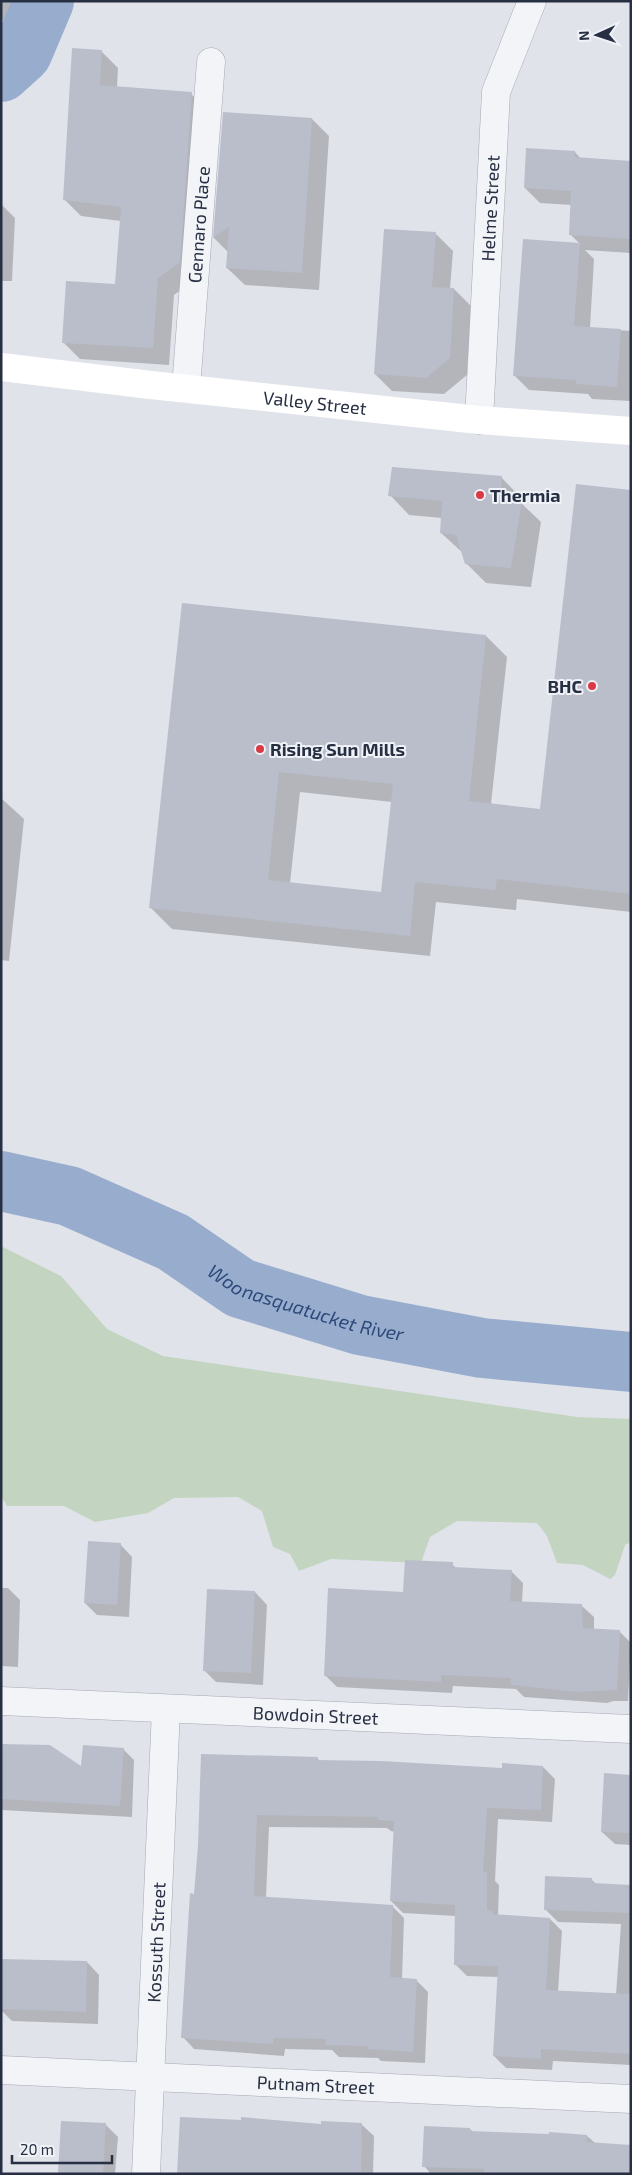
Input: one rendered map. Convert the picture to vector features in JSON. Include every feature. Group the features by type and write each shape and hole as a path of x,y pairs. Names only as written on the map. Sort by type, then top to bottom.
{"main road":[{"name":"Valley Street","path":"1,367 478,420 631,431"}],"street":[{"name":"Helme Street","path":"478,420 496,92 532,1"},
{"name":"Gennaro Place","path":"186,388 211,62"},
{"name":"Bowdoin Street","path":"1,1701 631,1729"},
{"name":"Kossuth Street","path":"146,2174 166,1708"},
{"name":"Putnam Street","path":"1,2070 631,2099"}],"green space":[{"path":"1,1246 61,1276 107,1329 163,1356 577,1417 631,1419 631,1542 625,1545 615,1575 610,1579 583,1565 557,1563 547,1536 537,1523 457,1521 430,1537 421,1563 331,1559 299,1571 290,1554 273,1547 262,1511 238,1497 174,1498 148,1513 95,1522 64,1506 7,1506 1,1496"}],"building":[{"path":"72,48 102,50 100,85 192,92 180,262 158,278 153,348 62,343 66,281 115,284 121,207 63,200"},
{"path":"223,112 312,118 302,273 226,268 229,227 213,238"},
{"path":"526,148 575,151 575,157 631,161 631,239 569,235 571,191 524,188"},
{"path":"384,229 436,232 432,287 454,288 450,358 426,378 374,374"},
{"path":"523,239 580,243 574,326 621,329 617,387 576,384 576,380 513,376"},
{"path":"392,467 502,476 500,498 522,501 511,568 465,564 456,535 440,533 442,501 388,496"},
{"name":"Rising Sun Mills","path":"576,484 631,490 631,894 497,879 495,890 415,882 410,936 149,908 182,603 486,635 469,801 540,809","holes":["279,772 393,784 381,892 268,880"]},
{"path":"88,1541 121,1543 117,1605 84,1603"},
{"path":"405,1560 453,1562 453,1567 512,1570 510,1601 582,1604 583,1628 620,1630 617,1690 577,1692 511,1685 511,1678 441,1675 441,1682 324,1676 328,1588 403,1592"},
{"path":"207,1589 255,1591 251,1673 203,1671"},
{"path":"1,1744 50,1745 81,1766 83,1745 124,1748 120,1806 1,1799"},
{"path":"201,1754 318,1757 317,1760 381,1761 502,1768 502,1763 543,1766 541,1810 487,1808 483,1872 487,1872 487,1910 493,1911 493,1914 550,1918 546,1990 631,1994 631,2054 541,2049 541,2059 493,2056 498,1966 454,1965 455,1905 390,1901 394,1821 377,1820 378,1817 257,1815 254,1896 393,1905 390,1977 417,1979 413,2052 368,2049 368,2046 325,2045 326,2039 273,2038 273,2044 181,2038 190,1893 194,1894 198,1846"},
{"path":"604,1773 631,1775 631,1833 601,1832"},
{"path":"545,1876 592,1878 592,1883 631,1885 631,1913 544,1910"},
{"path":"1,1959 87,1961 86,2012 1,2009"},
{"path":"180,2117 241,2120 241,2117 321,2124 321,2121 362,2123 361,2174 177,2174"},
{"path":"61,2121 106,2123 103,2174 58,2174"},
{"path":"424,2126 470,2128 470,2131 549,2134 549,2132 587,2135 587,2142 631,2145 631,2174 484,2174 484,2169 422,2167"}],"waterway":[{"name":"Woonasquatucket River","path":"1,72 22,53 44,1"},
{"name":"Woonasquatucket River","path":"1,1181 69,1196 173,1242 240,1288 360,1325 482,1348 631,1362"}],"place":[{"name":"Thermia","path":"480,495"},
{"name":"BHC","path":"592,686"},
{"name":"Rising Sun Mills","path":"260,749"}]}
